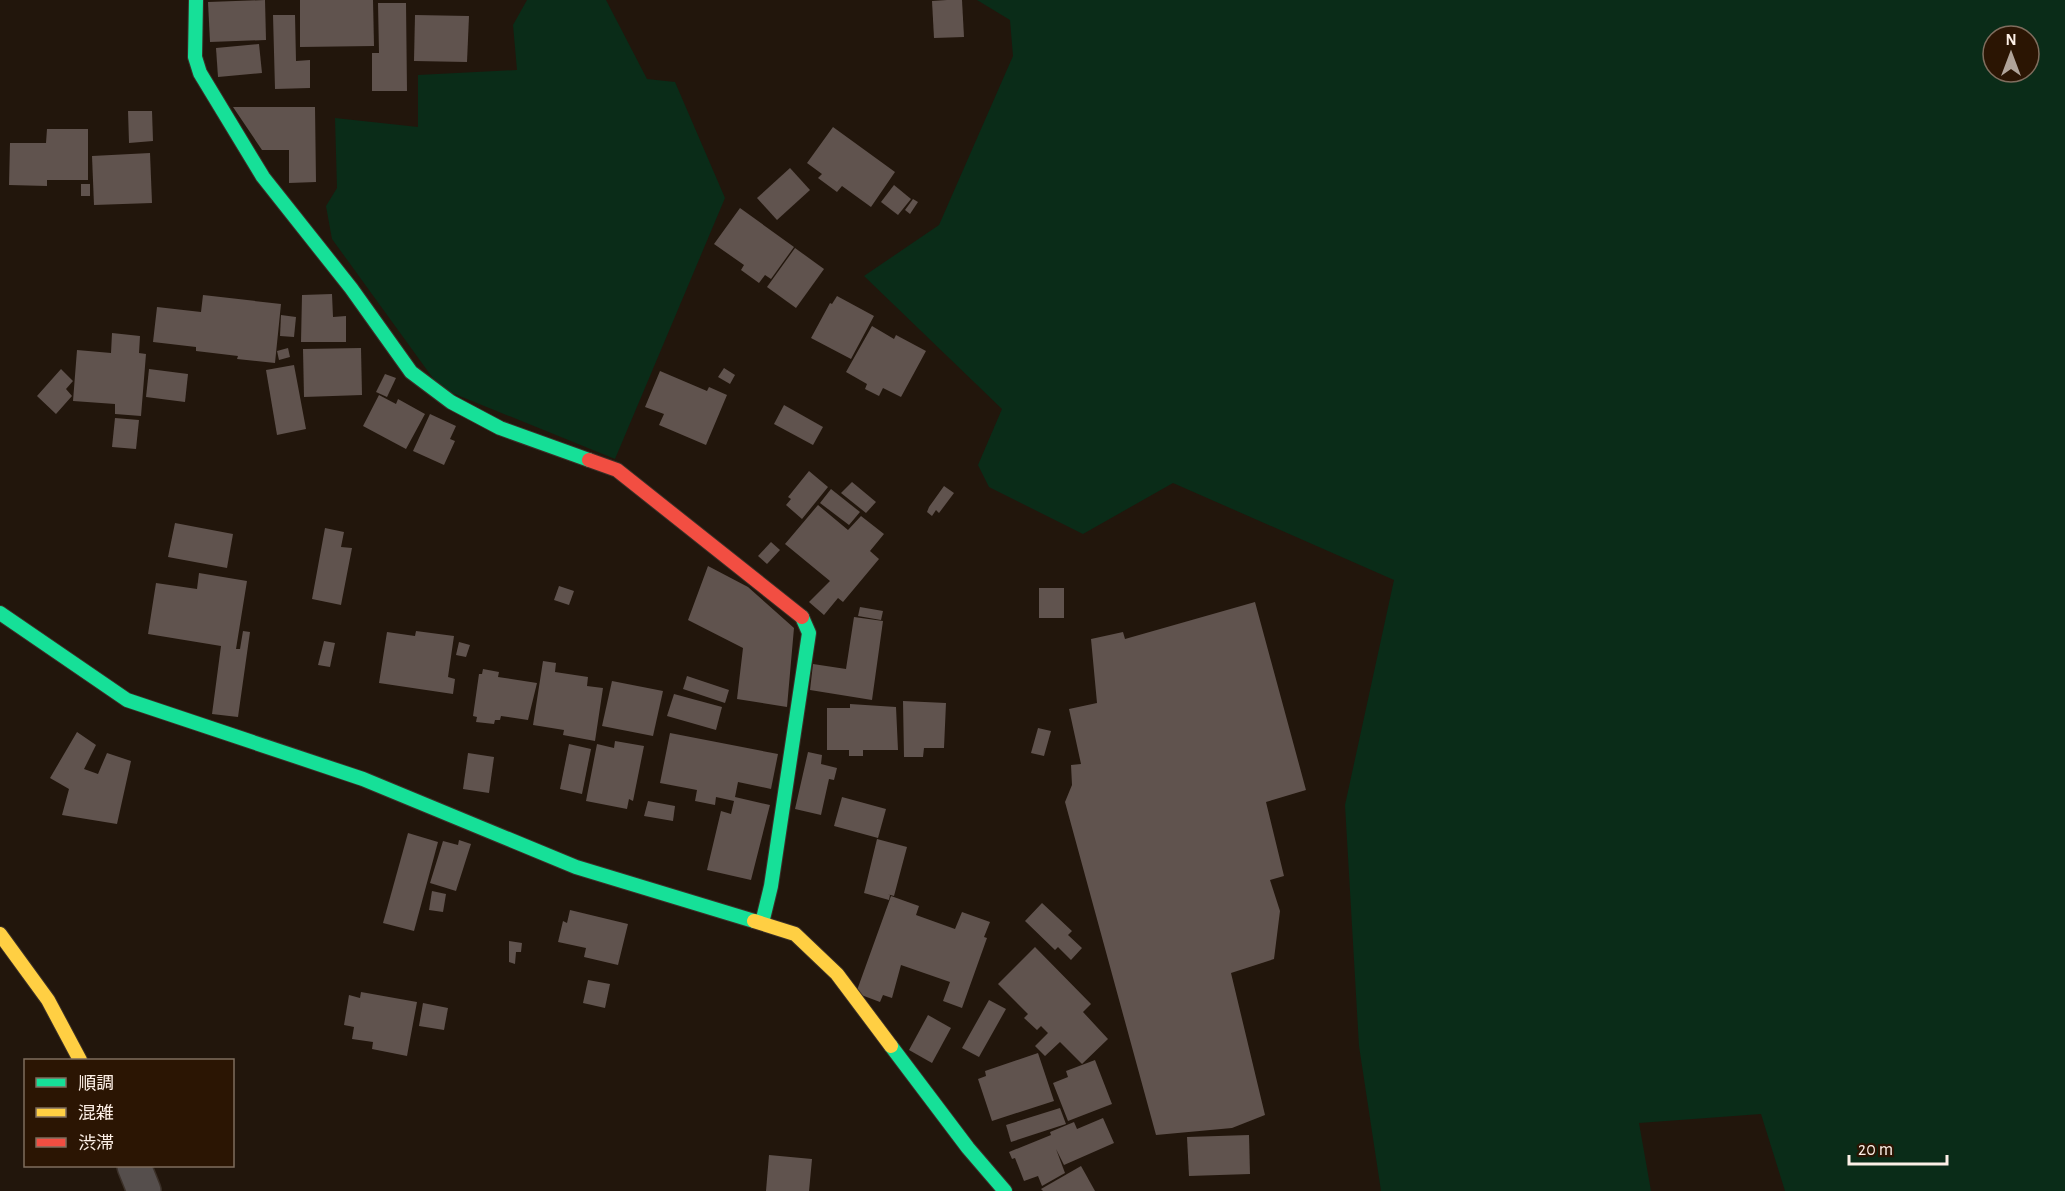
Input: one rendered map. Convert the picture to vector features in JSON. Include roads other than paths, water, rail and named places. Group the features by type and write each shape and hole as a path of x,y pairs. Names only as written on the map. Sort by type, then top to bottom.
{"street":[{"path":"196,0 195,57 206,84 263,177 351,288 411,372 451,402 500,428 617,470 801,614 809,633 771,886 762,922"},
{"path":"0,613 127,700 376,784 576,867 762,922 795,934 837,974 968,1148 1005,1191"},
{"path":"0,934 48,1000 79,1059"},
{"path":"134,1167 144,1191"}]}
